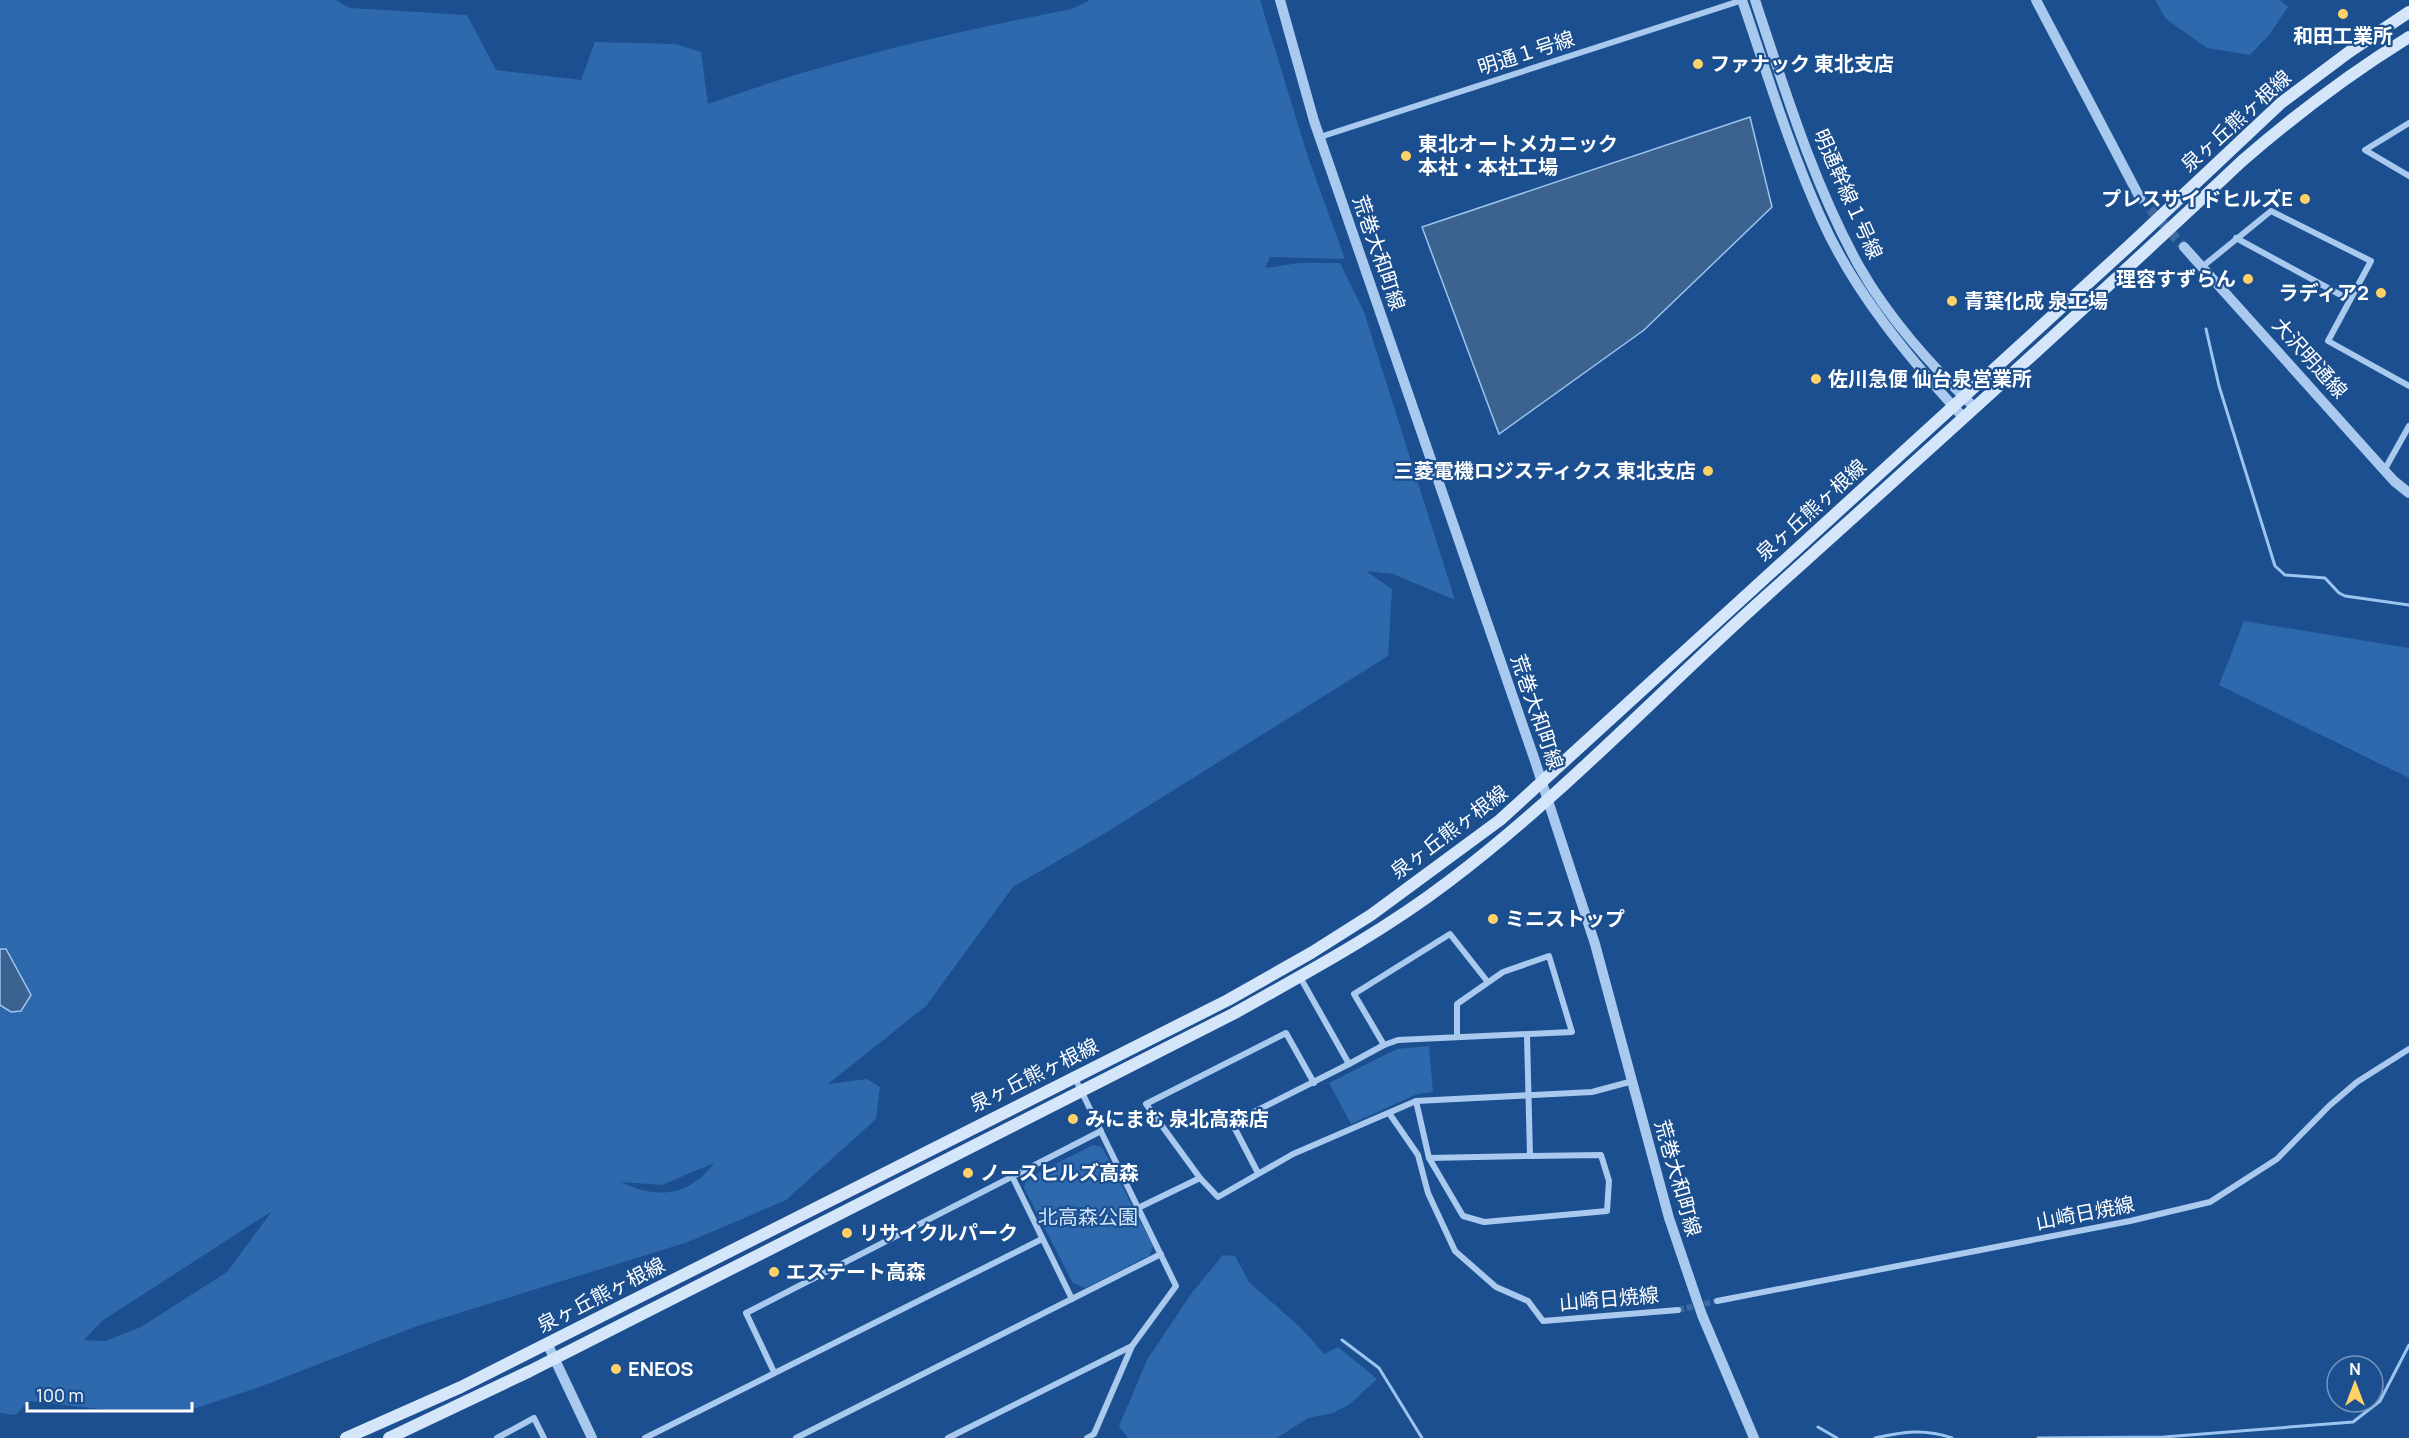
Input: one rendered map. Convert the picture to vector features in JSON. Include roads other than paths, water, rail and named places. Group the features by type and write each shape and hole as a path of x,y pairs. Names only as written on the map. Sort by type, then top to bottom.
{"main road":[{"name":"泉ヶ丘熊ヶ根線","path":"346,1438 411,1410 547,1344 1228,1000 1311,953 1371,915 1500,820 1543,783 1636,694 2281,104 2349,52 2409,12"},
{"name":"泉ヶ丘熊ヶ根線","path":"389,1438 436,1418 1233,1014 1381,928 1446,884 1548,799 1748,612 2277,131 2360,68 2409,37"}],"street":[{"name":"荒巻大和町線","path":"1280,0 1320,137 1543,783 1595,944 1670,1218 1698,1305 1754,1438"},
{"name":"明通１号線","path":"1320,137 1743,0"},
{"path":"1743,0 1793,150 1822,220 1851,273 1900,345 1963,417"},
{"name":"明通幹線１号線","path":"1755,0 1804,144 1833,214 1860,268 1911,340 1974,407"},
{"path":"2036,0 2140,198"},
{"path":"2409,123 2365,150 2409,176"},
{"path":"2202,267 2271,211 2371,261 2328,341 2409,386"},
{"path":"2236,238 2350,300"},
{"name":"大沢明通線","path":"2184,247 2409,493"},
{"path":"2385,469 2409,426"},
{"path":"1384,1045 1354,994 1440,940 1450,934 1487,981"},
{"path":"1258,1173 1232,1123 1314,1083 1384,1045 1398,1040 1527,1036 1572,1032 1549,956 1503,972 1457,1004 1457,1037"},
{"path":"1299,976 1349,1064"},
{"path":"1314,1083 1286,1033 1146,1104 1200,1178 1218,1197 1293,1154 1416,1101 1592,1092 1633,1081"},
{"path":"1527,1036 1530,1156"},
{"name":"山崎日焼線","path":"1717,1301 2142,1219 2210,1202 2277,1159 2329,1106 2357,1082 2409,1049"},
{"path":"1074,1076 1176,1286 1132,1346 1094,1434 1087,1438"},
{"path":"1416,1101 1429,1158 1463,1216 1484,1222 1607,1211 1610,1181 1601,1155 1429,1158"},
{"name":"山崎日焼線","path":"1389,1113 1418,1155 1428,1193 1455,1251 1496,1287 1528,1301 1543,1321 1678,1310"},
{"path":"774,1372 746,1313 1101,1131"},
{"path":"1012,1176 1072,1299"},
{"path":"1138,1208 1200,1178"},
{"path":"649,1437 774,1372 1042,1239"},
{"path":"796,1438 1161,1254"},
{"path":"547,1344 592,1438"},
{"path":"948,1438 1132,1346"},
{"path":"497,1438 534,1418 544,1438"}],"waterway":[{"path":"2206,329 2219,386 2275,566 2285,575 2325,578 2345,596 2409,605"},
{"path":"1342,1340 1379,1368 1422,1438"},
{"path":"2038,1438 2164,1437 2353,1422 2380,1401 2409,1345"},
{"path":"1818,1427 1837,1438"},
{"path":"1875,1438 1914,1432 1932,1433 1952,1438"}],"tunnel":[{"path":"2140,198 2184,247"},
{"path":"1678,1310 1717,1301"}],"place":[{"name":"和田工業所","path":"2343,14"},
{"name":"ファナック 東北支店","path":"1698,64"},
{"name":"東北オートメカニック 本社・本社工場","path":"1406,156"},
{"name":"プレスサイドヒルズE","path":"2305,199"},
{"name":"理容すずらん","path":"2248,279"},
{"name":"ラディア2","path":"2381,293"},
{"name":"青葉化成 泉工場","path":"1952,301"},
{"name":"佐川急便 仙台泉営業所","path":"1816,379"},
{"name":"三菱電機ロジスティクス 東北支店","path":"1708,471"},
{"name":"ミニストップ","path":"1493,919"},
{"name":"みにまむ 泉北高森店","path":"1073,1119"},
{"name":"ノースヒルズ高森","path":"968,1173"},
{"name":"リサイクルパーク","path":"847,1233"},
{"name":"エステート高森","path":"774,1272"},
{"name":"ENEOS","path":"616,1369"}],"park label":[{"name":"北高森公園","path":"1088,1217"}]}
